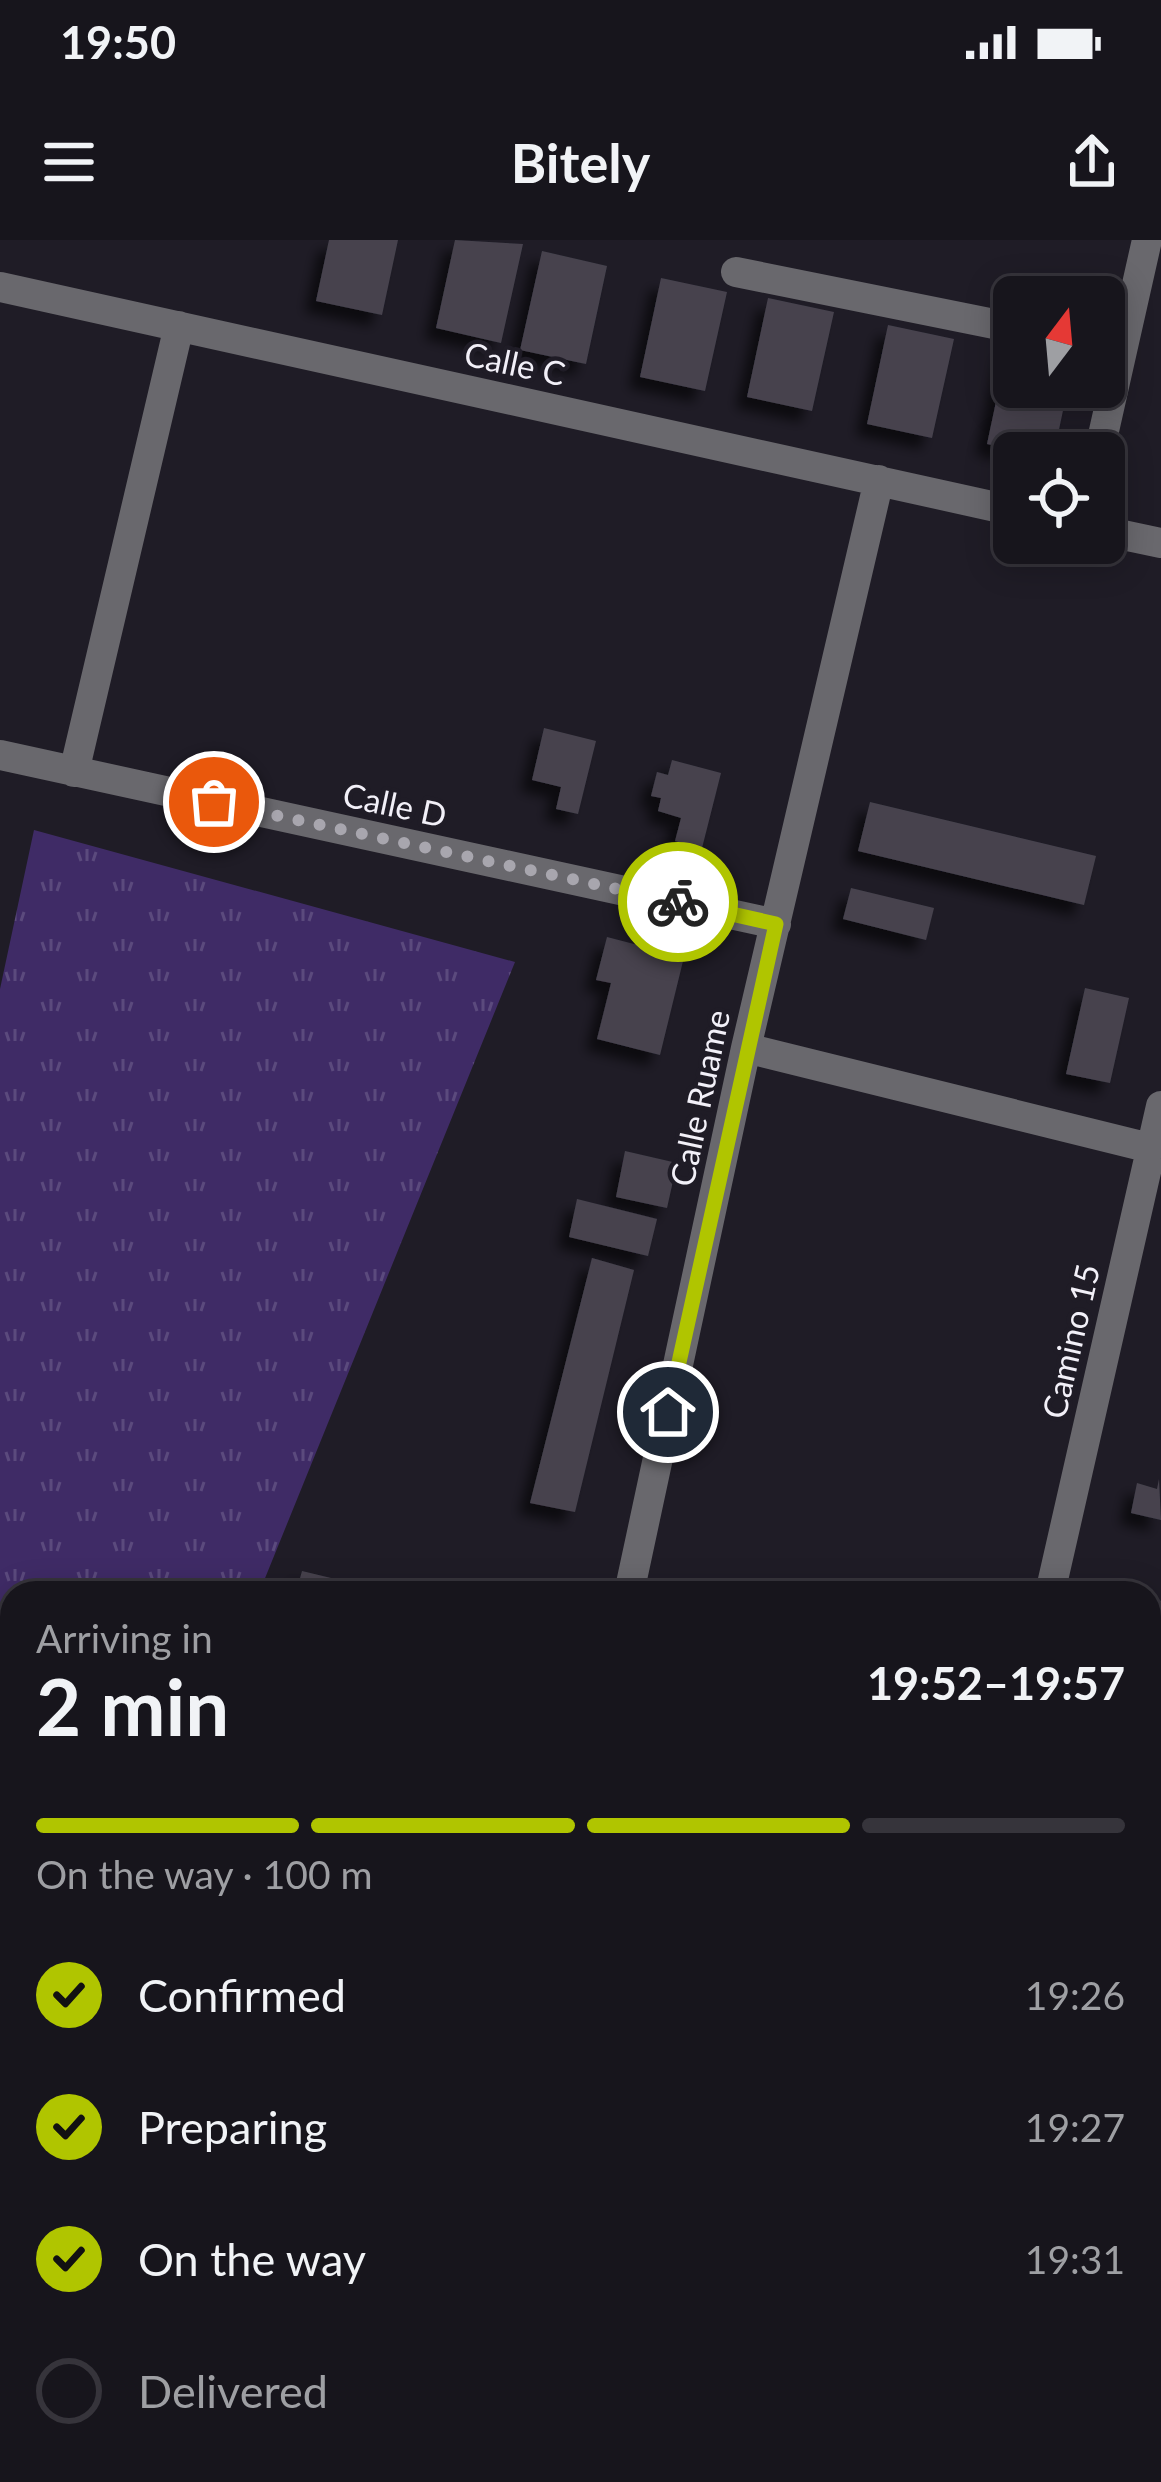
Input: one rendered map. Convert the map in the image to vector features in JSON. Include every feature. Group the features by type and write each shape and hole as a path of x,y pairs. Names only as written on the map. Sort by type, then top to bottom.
{"street":[{"path":"1125,310 1147,240"},
{"path":"736,272 993,324"},
{"name":"Calle C","path":"0,286 993,506"},
{"path":"74,772 179,326"},
{"name":"Calle Ruame","path":"632,1581 746,1048 880,480"},
{"path":"1125,535 1161,543"},
{"name":"Calle D","path":"0,754 776,924"},
{"path":"746,1048 1150,1148"},
{"name":"Camino 15","path":"1053,1581 1161,1106"}],"green space":[{"path":"34,830 515,962 264,1581 0,1581 0,989"}],"building":[{"path":"329,240 398,240 382,315 316,301"},
{"path":"455,240 523,244 501,343 436,328"},
{"path":"542,251 607,266 586,364 520,350"},
{"path":"661,278 727,292 705,391 640,377"},
{"path":"768,298 834,312 812,411 747,397"},
{"path":"888,325 954,339 932,438 867,424"},
{"path":"995,408 1064,408 1058,432 993,432 993,445 987,444"},
{"path":"544,728 596,741 578,814 556,809 561,787 532,780"},
{"path":"672,760 721,773 702,848 675,841 681,818 658,811 661,798 651,796 657,772 668,775"},
{"path":"870,802 1096,856 1084,905 858,851"},
{"path":"851,888 934,908 926,940 843,919"},
{"path":"607,937 684,957 660,1055 597,1039 611,983 596,980"},
{"path":"1085,988 1129,998 1110,1083 1066,1074"},
{"path":"625,1151 677,1163 667,1208 616,1197"},
{"path":"577,1199 657,1219 648,1256 569,1237"},
{"path":"592,1258 634,1270 575,1512 530,1503"},
{"path":"1159,1479 1161,1520 1131,1513 1137,1483 1157,1489"},
{"path":"302,1571 344,1581 299,1581"}],"way so far":[{"path":"214,802 678,902"}],"route":[{"path":"668,1412 776,924 678,902"}]}
